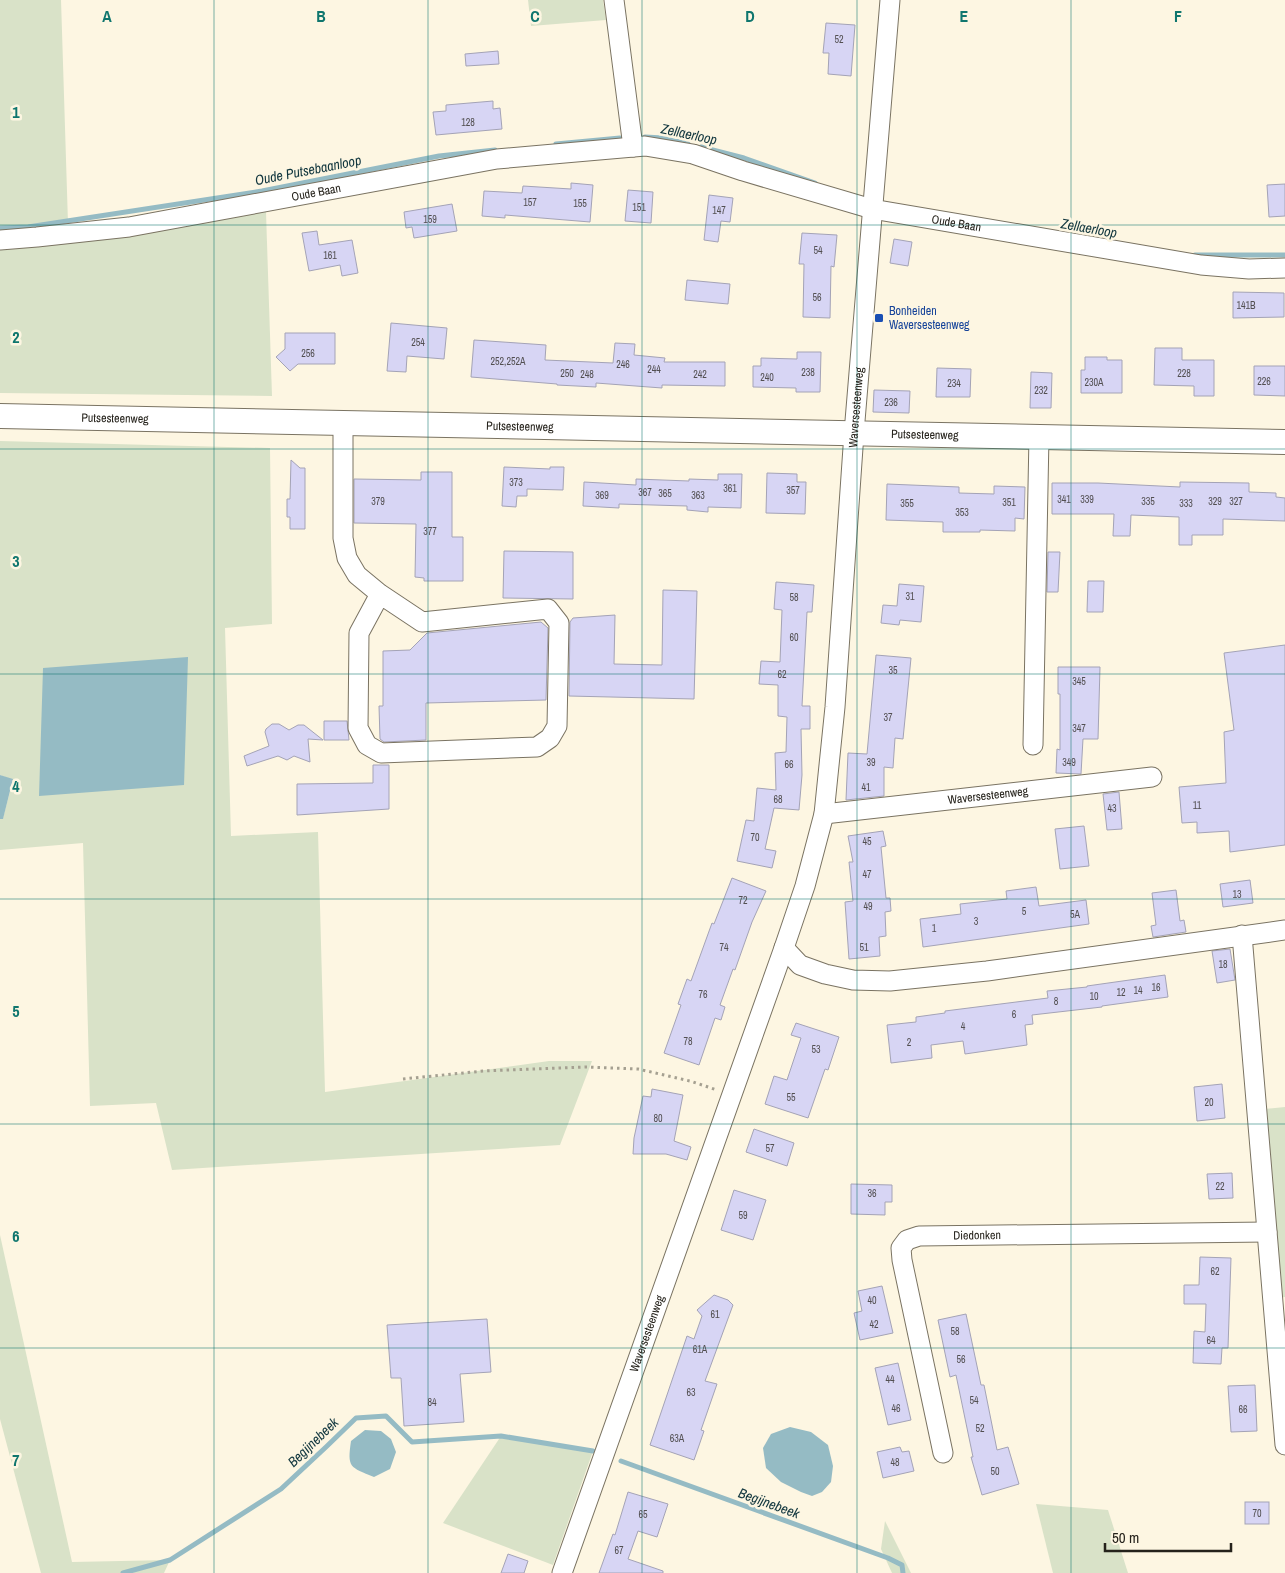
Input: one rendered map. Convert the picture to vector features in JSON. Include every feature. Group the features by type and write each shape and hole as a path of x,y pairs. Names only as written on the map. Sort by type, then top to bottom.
{"main road":[{"name":"Putsesteenweg","path":"0,416 1285,442"}],"street":[{"path":"614,0 632,147"},
{"name":"Waversesteenweg","path":"562,1573 784,948 805,886 824,814 835,707 854,433 890,0"},
{"name":"Oude Baan","path":"0,240 129,227 497,159 645,146 693,154 872,209 1201,266 1285,268"},
{"path":"343,423 343,538 347,558 357,575 380,594 422,622 548,609 559,623 557,726 550,738 536,747 381,753 367,746 358,728 359,633 380,594"},
{"path":"1033,745 1039,436"},
{"name":"Waversesteenweg","path":"824,814 1152,777"},
{"path":"784,948 800,965 825,974 853,980 890,981 987,971 1285,930"},
{"path":"1242,935 1285,1445"},
{"name":"Diedonken","path":"943,1453 902,1260 901,1248 907,1240 919,1236 1267,1232"}],"path":[{"path":"403,1079 483,1071 585,1067 638,1069 690,1081 732,1094"}],"green space":[{"path":"0,0 61,0 68,223 0,234"},
{"path":"528,0 603,0 606,20 531,26"},
{"path":"266,212 272,396 0,393 0,247"},
{"path":"0,441 270,448 272,624 225,628 231,836 318,832 325,1092 549,1061 592,1061 560,1145 172,1170 156,1103 90,1106 83,843 0,850 0,819 3,818 13,780 0,775"},
{"path":"1285,1107 1285,1297 1277,1298 1264,1109"},
{"path":"0,1235 72,1562 170,1560 164,1573 41,1573 0,1419"},
{"path":"501,1436 593,1451 553,1565 443,1523"},
{"path":"1036,1504 1108,1510 1128,1573 1053,1573"},
{"path":"885,1521 911,1573 892,1573 881,1549"}],"water":[{"path":"188,657 184,785 39,796 43,668"},
{"path":"0,775 13,779 3,819 0,819"},
{"path":"790,1427 811,1432 828,1445 833,1466 831,1482 822,1492 812,1496 801,1492 781,1482 766,1468 763,1448 771,1434"},
{"path":"365,1430 381,1431 391,1439 396,1452 390,1469 374,1477 355,1468 350,1462 351,1441"}],"building":[{"path":"826,23 855,25 851,76 828,74 829,53 823,53"},
{"path":"498,51 499,64 466,66 465,54"},
{"path":"493,101 493,109 500,108 502,129 436,135 433,112 446,111 446,105"},
{"path":"571,183 593,185 590,222 505,215 505,218 482,216 484,191 522,193 523,186 571,189"},
{"path":"1285,184 1285,216 1269,217 1267,185"},
{"path":"628,190 653,192 651,223 625,221"},
{"path":"709,195 733,198 730,222 721,221 718,242 704,240"},
{"path":"452,204 457,231 414,238 412,227 406,228 404,212"},
{"path":"317,231 319,245 352,240 358,273 342,276 340,265 309,271 302,233"},
{"path":"802,233 837,235 834,267 831,266 830,318 803,317 804,264 799,264"},
{"path":"894,239 912,242 908,266 890,263"},
{"path":"687,280 730,284 728,304 685,300"},
{"path":"1233,292 1284,293 1284,317 1233,318"},
{"path":"391,323 447,328 444,359 407,356 406,372 387,371"},
{"path":"285,333 335,333 335,364 298,364 290,371 276,357 285,349"},
{"path":"474,340 546,345 545,360 613,363 615,343 635,344 634,355 665,358 664,362 725,362 725,386 662,385 662,388 596,383 596,387 471,377"},
{"path":"1155,348 1182,348 1182,360 1214,360 1214,396 1194,396 1194,386 1154,385"},
{"path":"797,352 821,352 820,392 796,392 796,388 753,387 753,366 761,366 761,358 797,359"},
{"path":"1085,357 1107,357 1107,360 1122,360 1122,393 1081,393 1081,370 1085,370"},
{"path":"1254,366 1285,366 1285,396 1254,395"},
{"path":"937,368 971,369 970,397 936,397"},
{"path":"1031,372 1052,373 1051,408 1030,408"},
{"path":"874,390 910,391 909,413 873,412"},
{"path":"291,460 300,468 305,468 305,529 290,529 290,517 287,517 287,499 290,499"},
{"path":"504,467 550,469 550,467 564,467 563,490 527,489 527,496 517,496 516,507 502,506"},
{"path":"421,472 452,472 452,537 463,537 463,581 424,581 424,578 415,577 416,524 354,523 354,479 421,480"},
{"path":"767,473 797,474 797,482 806,482 805,514 766,513"},
{"path":"718,474 742,474 741,508 708,507 708,512 687,510 687,506 619,504 619,508 583,506 584,482 636,485 636,479 718,480"},
{"path":"1180,482 1249,483 1249,492 1276,493 1276,497 1285,498 1285,521 1223,519 1223,535 1192,535 1192,545 1179,545 1179,517 1131,515 1130,536 1113,536 1114,514 1052,514 1052,483 1180,487"},
{"path":"887,484 959,487 959,493 994,494 994,486 1025,487 1024,519 1015,518 1015,531 980,530 980,532 943,532 943,522 886,520"},
{"path":"504,551 573,552 573,599 503,598"},
{"path":"1048,552 1060,552 1058,592 1047,592"},
{"path":"1088,581 1104,581 1103,612 1087,612"},
{"path":"776,582 814,585 812,612 807,612 802,706 810,706 810,729 801,729 802,775 799,810 774,808 765,849 776,851 772,868 737,861 746,820 754,821 757,788 776,790 775,753 786,752 787,717 778,716 778,685 759,684 761,661 780,662 782,610 774,609"},
{"path":"899,584 924,586 921,622 900,620 899,625 881,623 883,605 897,606"},
{"path":"663,590 697,591 694,699 569,696 570,622 573,618 615,615 614,664 662,665"},
{"path":"541,622 548,628 546,700 426,703 426,740 384,742 380,739 379,706 383,706 383,651 410,650 427,633"},
{"path":"1285,645 1285,845 1230,852 1229,831 1197,833 1197,822 1182,823 1179,787 1226,783 1224,732 1234,730 1224,653"},
{"path":"876,655 911,658 903,739 895,738 893,768 884,767 884,796 846,800 848,753 867,754"},
{"path":"1058,667 1100,667 1098,739 1083,739 1081,774 1056,773 1057,749 1060,750"},
{"path":"324,721 347,721 349,740 324,740"},
{"path":"272,724 279,724 289,730 298,725 304,725 323,740 308,739 310,762 294,756 287,760 278,756 247,766 244,756 269,746 265,732"},
{"path":"373,765 389,765 389,809 297,815 297,784 373,783"},
{"path":"1119,792 1122,829 1107,830 1103,794"},
{"path":"1084,826 1089,866 1060,869 1055,829"},
{"path":"883,831 886,846 881,847 886,898 890,898 891,911 885,912 886,936 879,937 880,956 849,959 845,902 853,901 849,862 853,862 848,836"},
{"path":"732,878 766,891 720,1005 725,1007 721,1020 715,1018 699,1065 664,1053 681,1005 678,1004 687,979 691,981 712,923 714,924"},
{"path":"1250,880 1253,903 1223,907 1220,884"},
{"path":"1036,887 1039,906 1086,900 1089,924 923,947 920,919 961,914 960,904 1007,899 1006,891"},
{"path":"1176,890 1180,921 1184,920 1186,932 1153,937 1151,926 1156,925 1152,893"},
{"path":"1230,949 1235,980 1217,983 1212,951"},
{"path":"1165,975 1168,997 1032,1015 1033,1024 1025,1025 1027,1045 965,1054 963,1041 931,1045 932,1058 891,1063 887,1025 916,1022 916,1017 945,1013 945,1011 1048,998 1047,991"},
{"path":"796,1023 839,1037 828,1070 825,1069 808,1118 765,1104 774,1076 787,1080 801,1038 791,1035"},
{"path":"1222,1084 1225,1118 1197,1121 1194,1087"},
{"path":"652,1089 683,1095 674,1141 691,1147 687,1160 666,1154 633,1154 634,1138 643,1096 651,1097"},
{"path":"754,1129 794,1143 787,1166 746,1152"},
{"path":"1232,1173 1233,1198 1209,1199 1207,1174"},
{"path":"851,1184 892,1185 892,1202 885,1202 885,1215 851,1214"},
{"path":"734,1190 766,1200 753,1240 721,1230"},
{"path":"1200,1257 1231,1258 1228,1348 1222,1348 1221,1364 1193,1363 1194,1331 1205,1332 1206,1304 1184,1304 1184,1285 1199,1285"},
{"path":"882,1286 893,1333 860,1340 854,1313 862,1311 858,1291"},
{"path":"714,1295 728,1300 733,1305 705,1381 717,1384 701,1430 704,1431 694,1460 650,1445 687,1336 694,1339 702,1316 697,1310"},
{"path":"966,1314 981,1385 984,1385 997,1450 1008,1447 1019,1484 982,1495 971,1457 973,1457 956,1375 950,1377 938,1320"},
{"path":"487,1319 491,1372 460,1374 464,1422 404,1426 401,1378 391,1378 387,1325"},
{"path":"898,1363 911,1420 888,1425 875,1368"},
{"path":"1255,1385 1257,1431 1231,1432 1228,1386"},
{"path":"900,1447 902,1452 909,1451 914,1471 883,1478 877,1452"},
{"path":"628,1492 668,1504 657,1537 638,1531 628,1559 663,1571 663,1573 599,1573 613,1534 615,1535"},
{"path":"1245,1502 1269,1502 1269,1524 1245,1524"},
{"path":"508,1554 528,1561 524,1573 501,1573"}],"waterway":[{"name":"Zellaerloop","path":"645,137 663,138 688,144"},
{"name":"Oude Putsebaanloop","path":"556,144 620,138"},
{"name":"Zellaerloop","path":"701,147 744,158 815,183"},
{"name":"Oude Putsebaanloop","path":"0,228 28,227 262,191 439,156 495,150"},
{"name":"Zellaerloop","path":"1195,255 1285,255"},
{"name":"Begijnebeek","path":"123,1573 170,1560 281,1489 356,1418 386,1416 412,1442 501,1436 593,1451"},
{"name":"Begijnebeek","path":"621,1461 888,1558 902,1565 903,1573"}],"place":[{"name":"Bonheiden Waversesteenweg","path":"879,318"}]}
